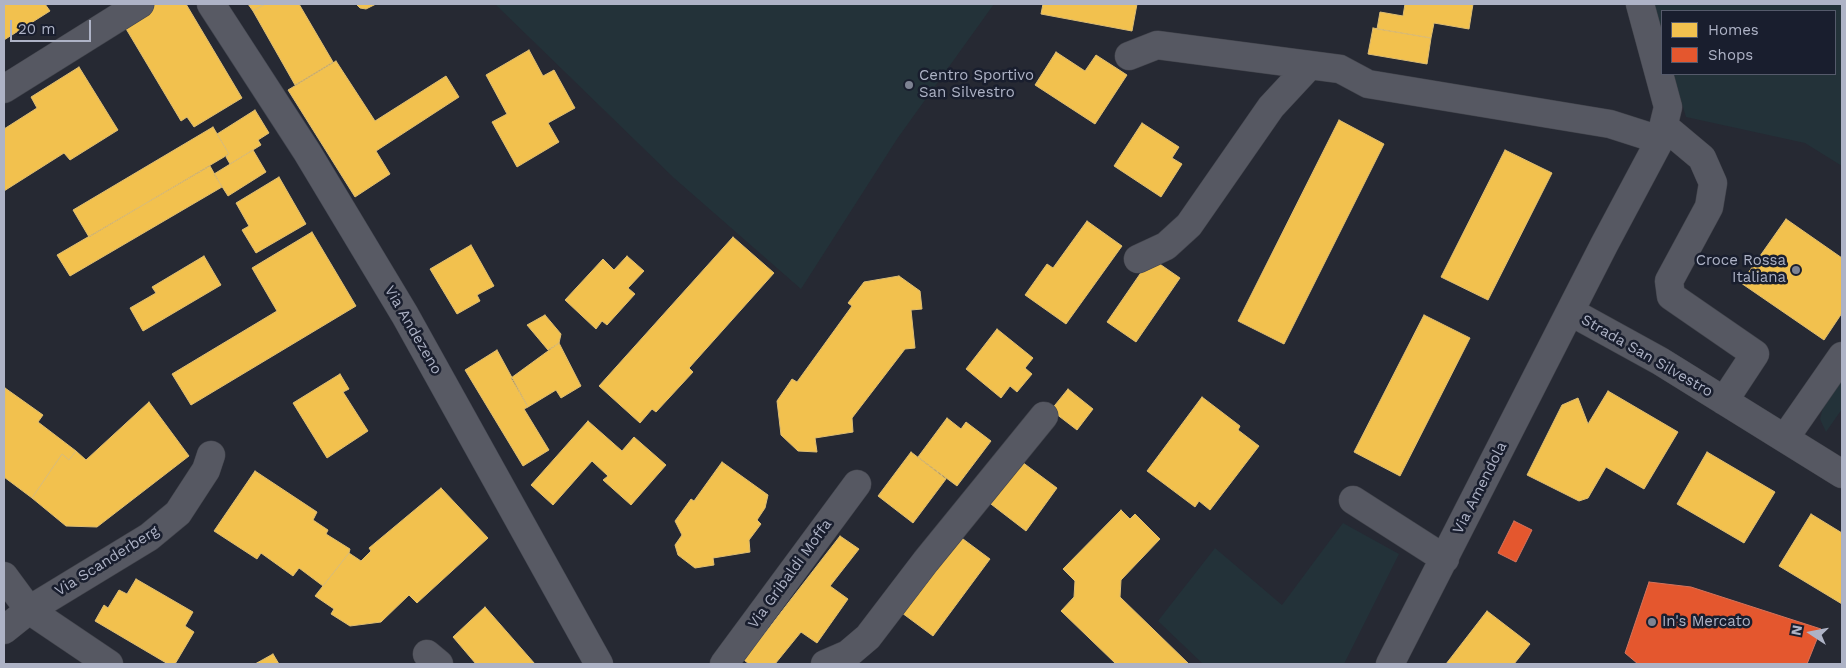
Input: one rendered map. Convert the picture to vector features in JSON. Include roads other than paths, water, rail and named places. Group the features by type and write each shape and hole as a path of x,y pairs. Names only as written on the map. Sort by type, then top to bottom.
{"main road":[{"name":"Via Andezeno","path":"211,4 307,152 405,315 599,664"}],"street":[{"path":"4,89 140,4"},
{"name":"Strada San Silvestro","path":"1640,4 1668,107 1663,134 1571,312 1660,361 1842,472"},
{"path":"1128,56 1157,45 1340,69 1368,84 1663,134 1702,158 1712,183 1709,208 1669,281 1671,296 1755,354 1724,401"},
{"path":"1138,259 1166,246 1189,226 1271,107 1310,65"},
{"name":"Via Amendola","path":"1390,664 1571,312"},
{"path":"1785,438 1842,356"},
{"path":"825,664 848,654 868,636 926,561 1044,416"},
{"name":"Via Scanderberg","path":"4,630 29,610 149,537 178,513 206,470 211,455"},
{"name":"Via Gribaldi Moffa","path":"724,664 856,484"},
{"path":"1353,500 1445,559"},
{"path":"4,576 29,610 109,664"}],"place":[{"name":"Centro Sportivo San Silvestro","path":"909,85"},
{"name":"Croce Rossa Italiana","path":"1796,270"},
{"name":"In's Mercato","path":"1652,622"}]}
